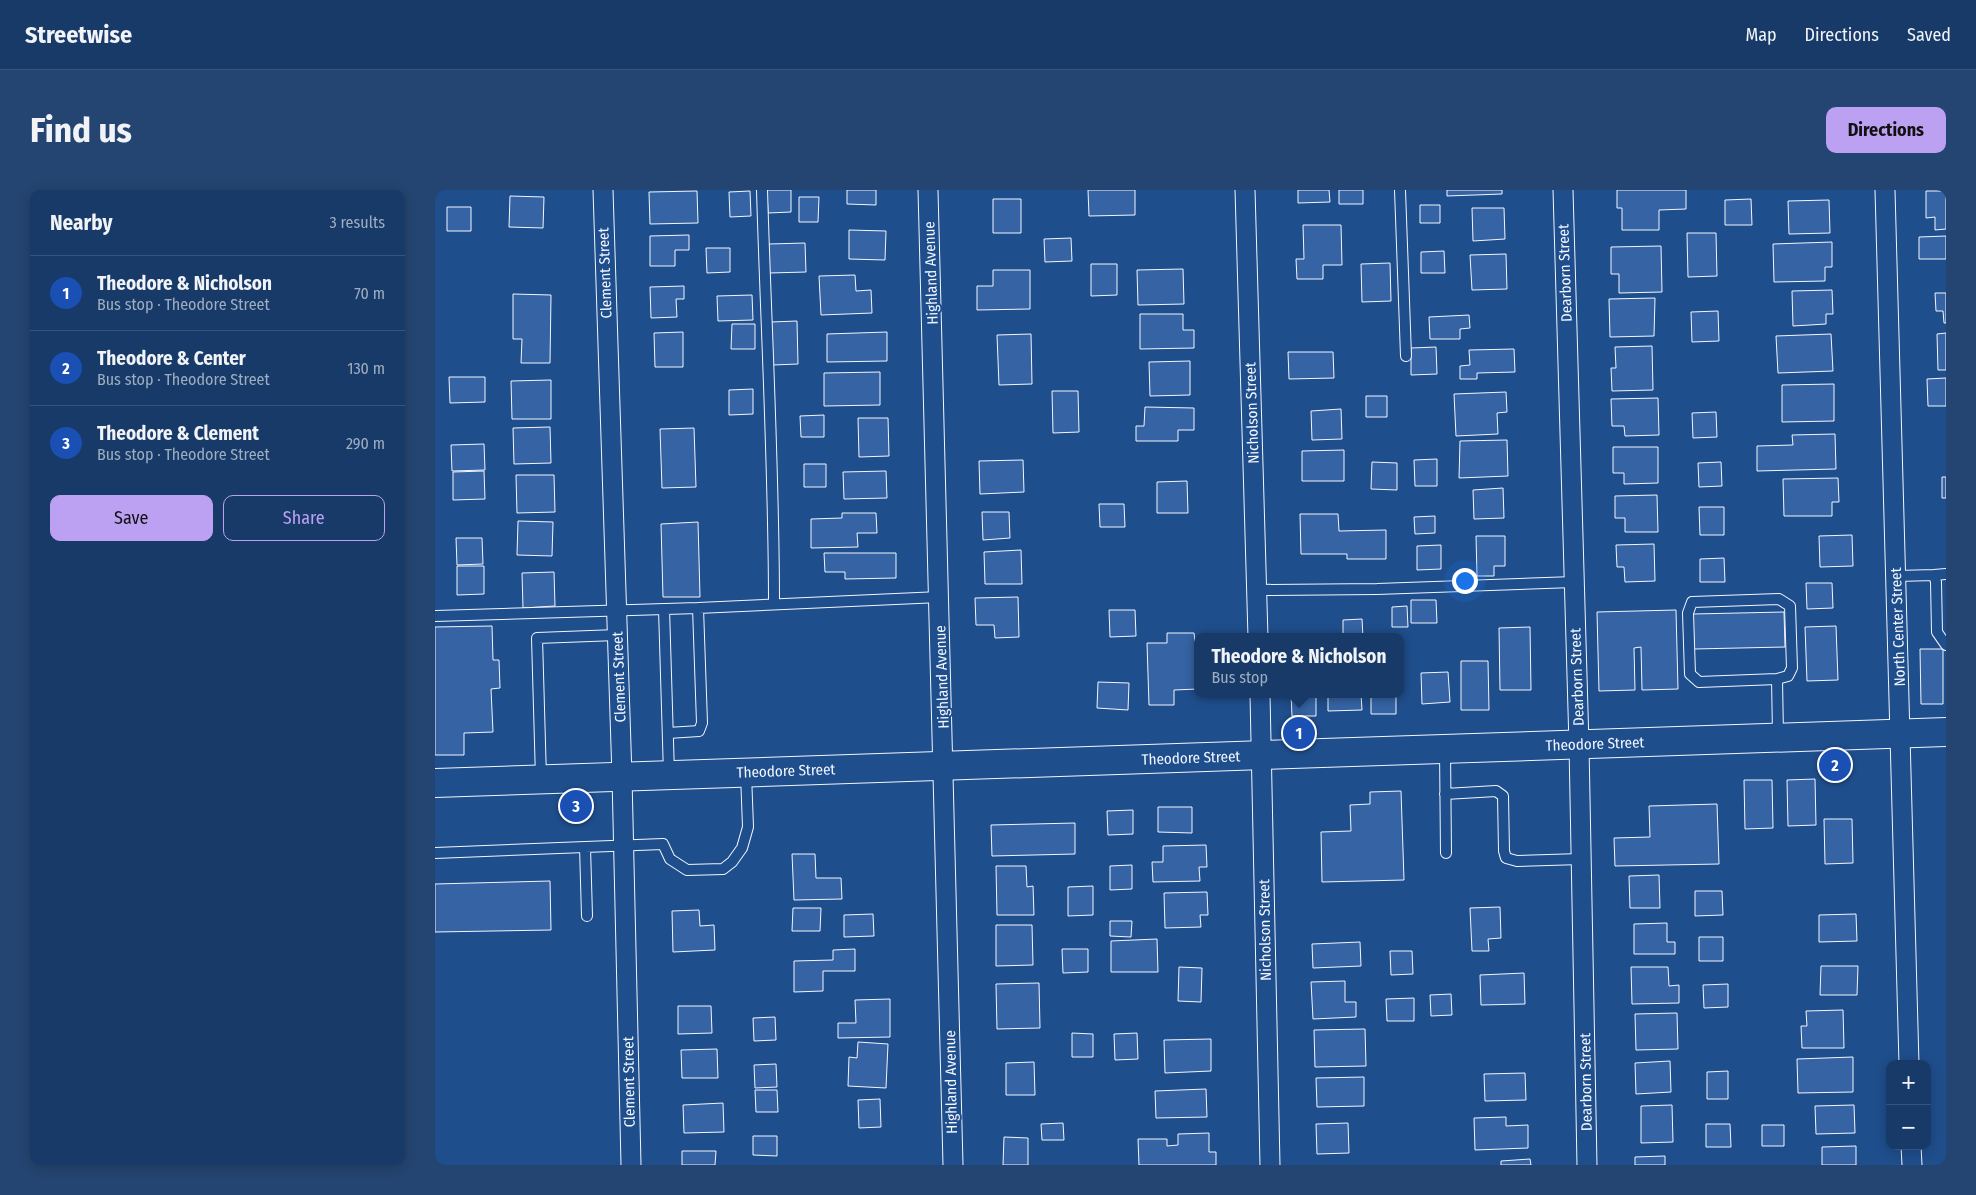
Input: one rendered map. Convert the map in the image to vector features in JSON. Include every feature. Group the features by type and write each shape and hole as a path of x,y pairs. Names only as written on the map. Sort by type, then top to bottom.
{"main road":[{"name":"Theodore Street","path":"435,783 1946,732"}],"street":[{"name":"Clement Street","path":"603,190 622,776 631,1165"},
{"name":"Highland Avenue","path":"928,190 940,596 953,1165"},
{"name":"Nicholson Street","path":"1245,190 1258,633"},
{"name":"Dearborn Street","path":"1563,190 1579,745 1587,1165"},
{"name":"North Center Street","path":"1885,190 1909,1060"},
{"name":"Nicholson Street","path":"1260,698 1270,1165"},
{"path":"1911,1150 1912,1165"}],"lane":[{"path":"761,190 773,505 774,604"},
{"path":"1400,190 1406,356"},
{"path":"1897,576 1946,574"},
{"path":"1933,575 1936,582 1937,632 1946,645"},
{"path":"1257,590 1377,589 1574,582"},
{"path":"435,616 698,608 940,596"},
{"path":"1779,599 1790,606 1792,668 1788,676 1777,679 1699,682 1690,674 1688,613 1692,602 1779,599"},
{"path":"668,733 699,731 702,723 698,608"},
{"path":"664,609 669,775"},
{"path":"541,779 537,638 617,635"},
{"path":"1777,679 1778,738"},
{"path":"1445,749 1446,853"},
{"path":"435,853 663,844 670,859 687,870 723,869 732,862 742,848 747,827 746,773"},
{"path":"1445,794 1496,791 1503,796 1504,851 1507,858 1517,861 1581,859"},
{"path":"585,847 587,916"}],"building":[{"path":"767,190 791,190 791,212 768,213"},
{"path":"847,190 876,190 876,205 847,204"},
{"path":"1088,190 1135,190 1135,215 1089,216"},
{"path":"1298,190 1329,190 1330,202 1298,203"},
{"path":"1339,190 1363,190 1363,204 1339,204"},
{"path":"1447,190 1502,190 1502,194 1447,196"},
{"path":"1617,190 1686,190 1686,209 1659,210 1659,230 1622,230 1622,208 1617,208"},
{"path":"697,191 698,223 650,224 649,192"},
{"path":"750,191 751,216 730,217 729,192"},
{"path":"1926,191 1946,191 1946,229 1935,230 1935,217 1926,218"},
{"path":"510,196 544,197 543,228 509,227"},
{"path":"799,197 819,197 818,222 799,222"},
{"path":"993,199 1021,199 1021,233 993,233"},
{"path":"1751,199 1752,225 1725,225 1725,200"},
{"path":"1829,200 1830,233 1789,234 1788,201"},
{"path":"1420,205 1440,205 1440,223 1420,223"},
{"path":"447,207 471,207 471,231 447,231"},
{"path":"1472,208 1504,208 1505,239 1473,241"},
{"path":"1303,225 1341,225 1342,265 1323,265 1323,279 1297,279 1296,259 1304,259"},
{"path":"849,230 886,231 885,260 849,259"},
{"path":"1687,233 1716,233 1717,276 1688,277"},
{"path":"689,235 689,250 675,250 675,266 650,266 650,236"},
{"path":"1946,236 1946,259 1919,259 1919,237"},
{"path":"1071,238 1072,261 1045,262 1044,239"},
{"path":"1832,242 1832,267 1825,267 1825,281 1774,282 1773,244"},
{"path":"805,243 806,272 769,273 769,244"},
{"path":"1661,246 1662,292 1619,293 1619,274 1611,274 1611,247"},
{"path":"706,248 730,248 730,272 707,273"},
{"path":"1444,251 1445,273 1421,273 1421,252"},
{"path":"1506,254 1507,289 1472,290 1470,255"},
{"path":"1390,263 1391,301 1362,302 1361,264"},
{"path":"1091,264 1117,264 1117,295 1091,296"},
{"path":"1183,269 1184,304 1138,305 1137,270"},
{"path":"993,270 1030,270 1030,309 977,310 977,286 993,286"},
{"path":"855,275 856,291 871,290 872,313 821,315 819,276"},
{"path":"684,286 684,299 676,299 677,317 651,318 650,287"},
{"path":"1832,290 1833,314 1826,314 1826,324 1793,326 1792,291"},
{"path":"1935,293 1946,293 1946,323 1944,323 1943,311 1936,311"},
{"path":"513,294 551,295 550,363 521,363 522,339 513,339"},
{"path":"752,295 753,320 718,321 717,296"},
{"path":"1655,298 1654,336 1610,337 1609,299"},
{"path":"1718,311 1719,341 1692,342 1691,312"},
{"path":"1140,314 1183,314 1183,330 1194,330 1194,348 1140,349"},
{"path":"1469,315 1470,328 1460,329 1460,339 1430,339 1429,317"},
{"path":"797,321 798,364 773,365 771,322"},
{"path":"732,324 755,324 755,349 731,349"},
{"path":"683,332 683,367 655,367 654,333"},
{"path":"887,332 887,361 827,362 827,334"},
{"path":"1946,333 1946,370 1938,370 1937,334"},
{"path":"1031,334 1032,384 999,385 997,335"},
{"path":"1831,334 1833,371 1778,373 1776,336"},
{"path":"1652,346 1653,390 1612,391 1611,368 1616,368 1615,347"},
{"path":"1436,347 1437,374 1411,375 1411,348"},
{"path":"1514,349 1515,372 1477,373 1477,379 1460,379 1460,366 1470,365 1469,350"},
{"path":"1288,352 1333,352 1334,378 1289,379"},
{"path":"1190,361 1190,395 1150,396 1149,362"},
{"path":"880,372 880,405 824,406 824,373"},
{"path":"449,377 485,377 485,402 450,403"},
{"path":"1946,378 1946,406 1928,406 1927,379"},
{"path":"551,380 551,419 512,419 511,381"},
{"path":"1834,384 1834,421 1782,422 1782,385"},
{"path":"753,389 753,414 729,415 729,390"},
{"path":"1052,391 1078,391 1079,432 1053,433"},
{"path":"1506,392 1507,412 1497,413 1498,434 1456,436 1454,394"},
{"path":"1366,396 1387,396 1387,417 1366,417"},
{"path":"1658,398 1659,435 1625,436 1624,426 1612,426 1611,399"},
{"path":"1145,407 1194,408 1194,430 1178,430 1178,441 1136,441 1136,426 1144,426"},
{"path":"1341,409 1342,439 1312,440 1311,411"},
{"path":"1716,412 1717,437 1693,438 1692,413"},
{"path":"824,415 824,437 801,437 800,416"},
{"path":"858,418 888,418 889,456 859,457"},
{"path":"550,427 551,463 514,464 513,428"},
{"path":"694,428 696,487 662,488 660,429"},
{"path":"1835,434 1836,469 1757,471 1757,446 1793,445 1792,435"},
{"path":"1507,440 1508,476 1459,478 1460,441"},
{"path":"484,444 485,470 452,471 451,445"},
{"path":"1613,447 1658,447 1658,483 1624,484 1624,473 1613,473"},
{"path":"1344,450 1344,481 1302,481 1302,451"},
{"path":"1437,459 1437,486 1415,486 1414,460"},
{"path":"1023,460 1024,492 980,494 979,461"},
{"path":"1372,462 1397,463 1397,490 1371,489"},
{"path":"1721,462 1722,486 1699,487 1698,463"},
{"path":"804,464 826,464 826,487 804,487"},
{"path":"484,471 485,499 453,500 453,472"},
{"path":"886,471 887,498 844,499 843,472"},
{"path":"516,475 554,475 555,512 517,513"},
{"path":"1942,477 1946,477 1946,498 1942,498"},
{"path":"1838,478 1839,502 1832,502 1832,516 1784,516 1783,479"},
{"path":"1187,481 1188,513 1157,513 1157,482"},
{"path":"1503,488 1504,518 1474,519 1473,490"},
{"path":"1657,495 1658,532 1625,532 1625,518 1615,518 1615,496"},
{"path":"1099,504 1124,504 1125,527 1100,527"},
{"path":"1699,507 1724,507 1724,535 1700,535"},
{"path":"982,512 1009,512 1010,538 983,540"},
{"path":"842,513 876,513 877,533 857,533 858,547 811,548 811,519 842,518"},
{"path":"1300,514 1338,514 1339,531 1386,530 1386,559 1347,559 1347,554 1301,554"},
{"path":"1435,516 1435,533 1415,534 1414,517"},
{"path":"518,521 553,522 552,556 517,555"},
{"path":"698,522 700,597 663,597 661,524"},
{"path":"1852,535 1853,566 1820,567 1819,536"},
{"path":"1476,536 1505,536 1505,566 1494,566 1494,576 1477,576"},
{"path":"456,538 482,538 483,564 457,565"},
{"path":"1654,544 1655,581 1625,582 1624,567 1617,567 1616,545"},
{"path":"1441,545 1441,569 1417,570 1417,546"},
{"path":"1021,550 1022,584 985,584 984,552"},
{"path":"824,553 896,553 896,578 845,579 845,572 825,572"},
{"path":"1724,558 1725,582 1700,582 1700,559"},
{"path":"457,566 484,566 484,594 457,595"},
{"path":"554,572 555,606 523,608 522,573"},
{"path":"1806,583 1832,583 1833,608 1807,609"},
{"path":"1018,597 1019,637 995,638 994,625 976,625 975,598"},
{"path":"1411,600 1436,600 1437,623 1411,623"},
{"path":"1407,606 1408,627 1392,627 1392,607"},
{"path":"1109,610 1135,610 1136,636 1110,637"},
{"path":"1676,610 1678,689 1642,690 1641,647 1634,648 1635,690 1599,691 1597,612"},
{"path":"1784,612 1785,647 1694,649 1693,614"},
{"path":"1362,619 1363,633 1343,633 1343,620"},
{"path":"492,626 493,660 499,660 500,688 491,689 493,732 464,733 464,755 435,755 435,627"},
{"path":"1836,626 1838,680 1807,681 1805,627"},
{"path":"1530,627 1531,690 1500,690 1499,628"},
{"path":"1167,633 1194,633 1194,689 1174,690 1174,705 1149,705 1147,643 1167,643"},
{"path":"1920,649 1943,649 1943,704 1921,704"},
{"path":"1461,661 1488,661 1489,710 1461,710"},
{"path":"1448,672 1450,702 1422,704 1421,673"},
{"path":"1098,682 1129,683 1128,710 1097,708"},
{"path":"1291,698 1316,698 1316,716 1292,716"},
{"path":"1328,698 1361,698 1362,710 1328,711"},
{"path":"1371,698 1396,698 1396,714 1371,714"},
{"path":"1815,779 1816,825 1788,826 1787,780"},
{"path":"1744,780 1772,780 1773,828 1745,829"},
{"path":"1401,791 1404,880 1322,882 1321,832 1351,831 1350,805 1370,804 1370,792"},
{"path":"1717,804 1719,864 1615,866 1614,838 1650,837 1649,806"},
{"path":"1158,807 1192,807 1192,833 1158,832"},
{"path":"1133,810 1133,834 1108,835 1107,811"},
{"path":"1824,819 1852,819 1853,863 1825,864"},
{"path":"1075,823 1075,854 992,856 991,825"},
{"path":"1206,845 1207,867 1199,867 1200,881 1153,882 1152,862 1163,862 1163,846"},
{"path":"792,854 815,854 816,878 841,878 842,899 794,900"},
{"path":"1132,865 1132,889 1110,890 1110,866"},
{"path":"996,866 1026,866 1027,887 1033,886 1034,915 997,915"},
{"path":"1659,875 1660,908 1630,908 1629,876"},
{"path":"550,881 551,930 435,932 435,884"},
{"path":"1093,886 1093,915 1068,916 1068,887"},
{"path":"1695,891 1722,891 1723,915 1695,916"},
{"path":"1207,892 1208,915 1200,915 1201,927 1165,928 1164,893"},
{"path":"1500,907 1501,938 1488,939 1489,951 1472,951 1470,908"},
{"path":"793,908 821,908 820,931 792,931"},
{"path":"699,910 700,926 714,925 715,950 673,952 672,911"},
{"path":"873,914 874,936 844,937 844,915"},
{"path":"1856,914 1857,941 1819,942 1819,915"},
{"path":"1110,921 1132,921 1131,937 1110,936"},
{"path":"1667,923 1667,942 1675,942 1675,954 1634,954 1634,924"},
{"path":"996,925 1032,925 1033,965 996,966"},
{"path":"1699,937 1723,937 1723,961 1699,961"},
{"path":"1157,939 1158,972 1111,972 1111,941"},
{"path":"1360,942 1361,966 1313,968 1312,944"},
{"path":"855,949 855,971 823,971 823,991 794,992 794,961 833,960 833,950"},
{"path":"1062,949 1088,949 1088,972 1063,973"},
{"path":"1390,951 1412,951 1413,974 1391,975"},
{"path":"1821,966 1858,966 1857,995 1820,995"},
{"path":"1179,967 1202,968 1201,1002 1178,1001"},
{"path":"1631,967 1668,967 1669,986 1679,985 1679,1003 1632,1004"},
{"path":"1524,973 1525,1004 1481,1005 1480,975"},
{"path":"1345,981 1345,1002 1356,1002 1356,1017 1313,1019 1311,982"},
{"path":"1039,983 1040,1028 997,1029 996,984"},
{"path":"1728,984 1728,1007 1704,1008 1703,985"},
{"path":"1451,994 1452,1015 1431,1016 1430,995"},
{"path":"1414,998 1414,1021 1387,1021 1386,999"},
{"path":"890,999 890,1037 838,1038 838,1023 856,1023 855,1000"},
{"path":"678,1006 711,1006 712,1033 678,1034"},
{"path":"1843,1010 1844,1048 1802,1048 1801,1026 1807,1026 1806,1011"},
{"path":"1677,1013 1678,1049 1636,1050 1635,1014"},
{"path":"775,1017 776,1040 754,1041 753,1018"},
{"path":"1365,1029 1366,1066 1315,1067 1314,1030"},
{"path":"1072,1033 1093,1034 1093,1057 1072,1057"},
{"path":"1137,1033 1138,1059 1115,1060 1114,1034"},
{"path":"1211,1039 1211,1071 1165,1073 1164,1040"},
{"path":"858,1042 888,1044 886,1088 848,1086 849,1057 857,1058"},
{"path":"717,1049 718,1078 682,1078 681,1050"},
{"path":"1853,1057 1853,1092 1798,1093 1797,1059"},
{"path":"1670,1061 1671,1092 1636,1094 1635,1063"},
{"path":"1034,1062 1035,1095 1006,1095 1006,1063"},
{"path":"776,1064 777,1087 755,1088 754,1065"},
{"path":"1728,1071 1728,1099 1707,1099 1707,1072"},
{"path":"1525,1073 1526,1100 1485,1101 1484,1074"},
{"path":"1364,1077 1364,1106 1317,1107 1316,1078"},
{"path":"1206,1089 1207,1117 1156,1118 1155,1091"},
{"path":"755,1090 777,1090 778,1112 756,1112"},
{"path":"880,1099 881,1127 859,1128 858,1100"},
{"path":"723,1103 724,1132 684,1133 683,1105"},
{"path":"1672,1105 1673,1142 1641,1143 1641,1106"},
{"path":"1854,1105 1855,1133 1816,1134 1815,1106"},
{"path":"1506,1117 1506,1126 1528,1125 1528,1148 1475,1150 1474,1118"},
{"path":"1063,1123 1064,1140 1042,1140 1041,1124"},
{"path":"1348,1123 1349,1153 1317,1154 1316,1124"},
{"path":"1706,1124 1730,1124 1731,1147 1706,1147"},
{"path":"1762,1125 1784,1125 1784,1146 1762,1146"},
{"path":"1209,1133 1209,1152 1216,1152 1216,1165 1139,1165 1138,1139 1167,1139 1167,1146 1178,1145 1178,1134"},
{"path":"753,1136 777,1136 777,1156 753,1155"},
{"path":"1004,1137 1028,1138 1028,1165 1003,1165"},
{"path":"1856,1146 1856,1165 1822,1165 1822,1147"},
{"path":"682,1151 716,1151 715,1165 682,1165"},
{"path":"1665,1156 1665,1165 1635,1165 1635,1157"},
{"path":"1530,1159 1531,1165 1501,1165 1501,1161"}],"place":[{"name":"Theodore & Nicholson","path":"1299,733"},
{"name":"Theodore & Center","path":"1835,765"},
{"name":"Theodore & Clement","path":"576,806"}]}
